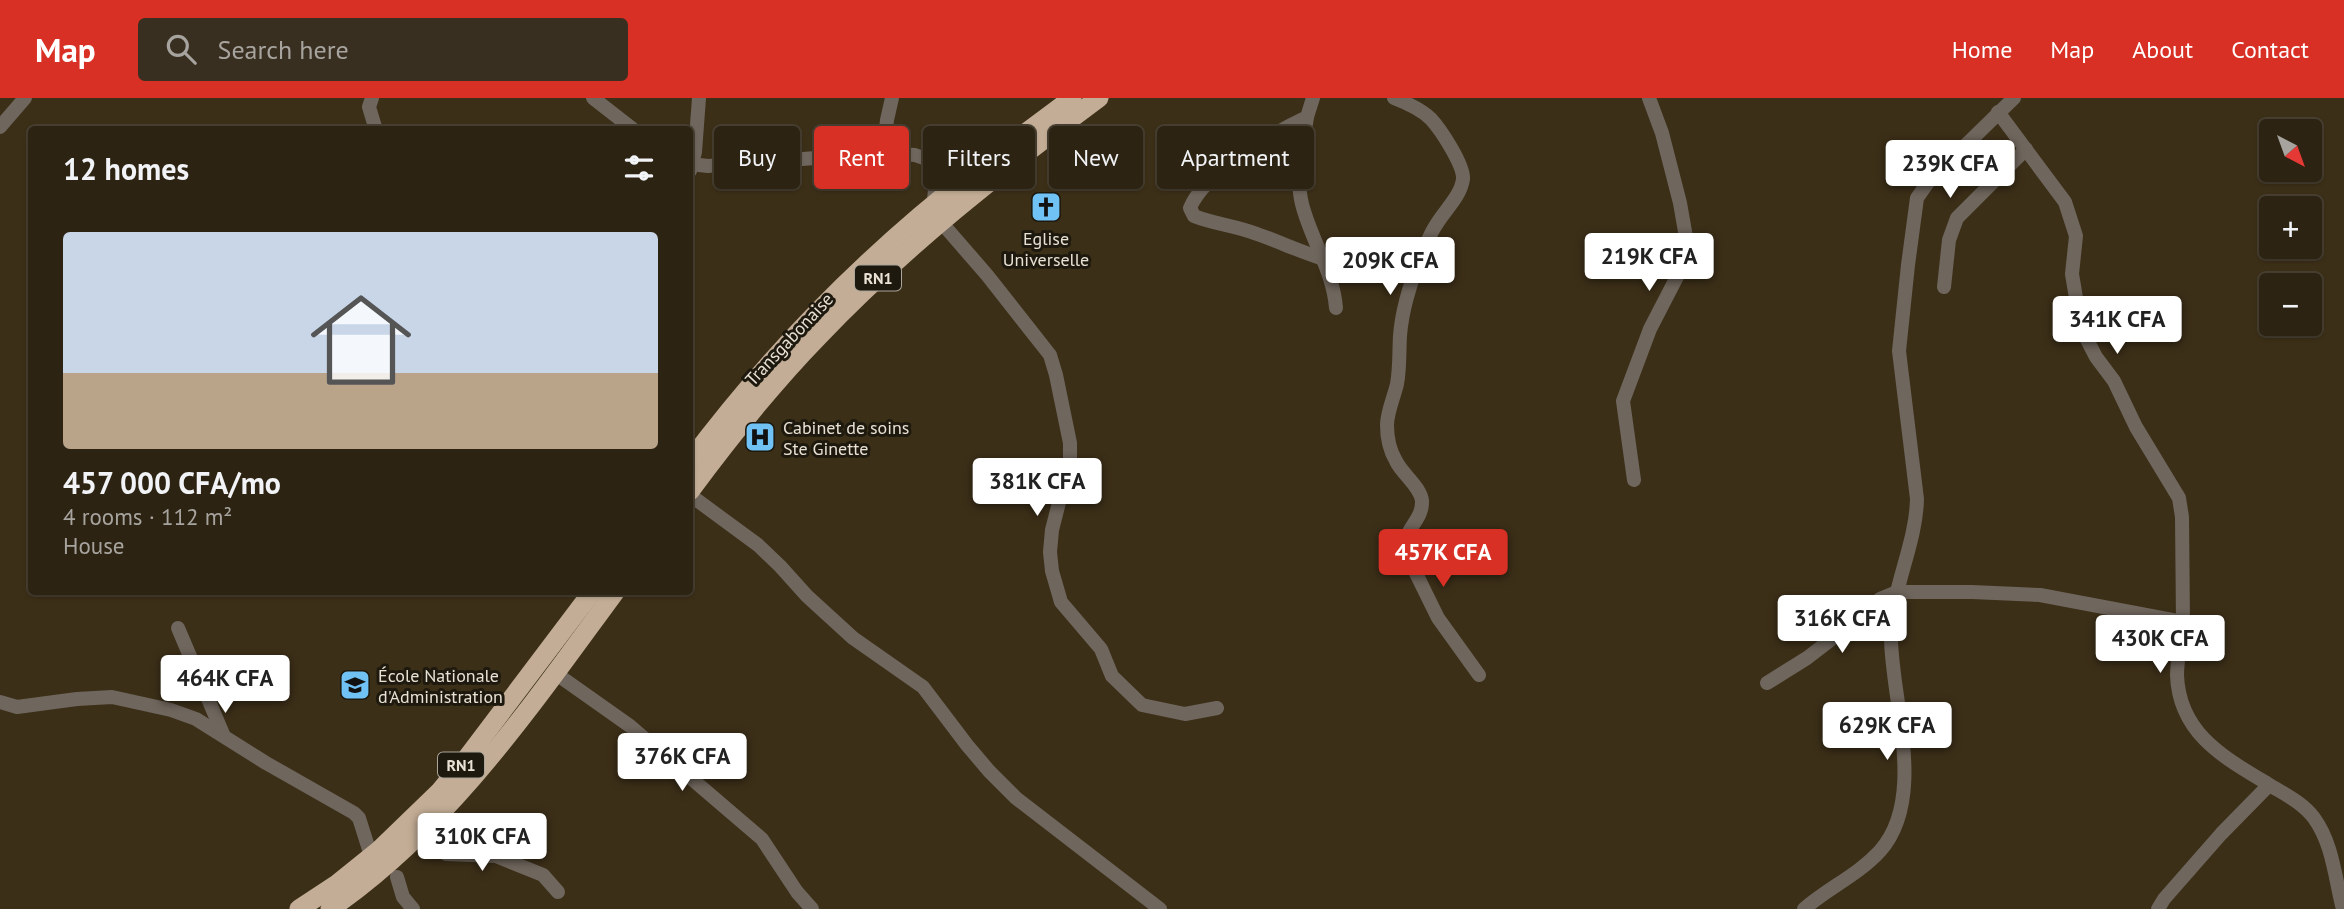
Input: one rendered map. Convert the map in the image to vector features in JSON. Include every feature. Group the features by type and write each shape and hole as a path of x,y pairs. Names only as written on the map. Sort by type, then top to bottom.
{"highway":[{"name":"Transgabonaise","path":"1035,126 1072,98"},
{"name":"Transgabonaise","path":"693,457 743,394 817,312 937,214 985,184 1099,98"},
{"name":"Transgabonaise","path":"693,489 757,405 803,353 962,189"},
{"name":"RN1","path":"299,909 337,884 421,811 454,775 590,595"},
{"name":"RN1","path":"330,909 390,863 432,822 501,743 613,595"}],"street":[{"path":"0,127 25,98"},
{"path":"372,98 369,107 375,126"},
{"path":"593,98 629,126"},
{"path":"693,158 699,98"},
{"path":"886,126 892,98"},
{"path":"1313,98 1307,117 1298,179 1302,204 1324,259 1335,294 1336,308"},
{"path":"1394,98 1417,109 1431,120 1454,153 1463,178 1460,192 1434,228 1409,293 1400,333 1397,384 1386,423 1388,441 1395,461 1421,496 1419,514 1406,537 1404,546 1407,555 1438,618 1479,674"},
{"path":"1634,480 1623,401 1650,329 1681,270 1687,243 1680,203 1662,134 1649,98"},
{"path":"1804,909 1866,864 1882,849 1899,813 1905,777 1905,755 1891,638 1900,573 1917,518 1899,351 1917,198 1928,181 2014,98"},
{"path":"1998,112 2066,202 2076,236 2072,274 2081,328 2096,358 2114,381 2136,427 2179,498 2182,517 2183,622 2177,672 2179,693 2186,716 2194,729 2223,756 2292,797 2306,809 2321,830 2335,872 2343,909"},
{"path":"1307,117 1235,160 1195,195 1190,208 1194,216 1204,220 1255,233 1324,259"},
{"path":"1944,287 1949,240 1957,218 2026,149"},
{"path":"693,167 814,159"},
{"path":"936,189 937,214 1050,355 1070,443 1070,459 1052,530 1050,552 1052,571 1061,602 1101,649 1112,676 1142,705 1185,714 1217,708"},
{"path":"693,495 758,545 807,596 853,638 923,687 967,745 1016,797 1160,909"},
{"path":"1767,683 1807,658 1865,615 1880,598 1897,592 2040,596 2183,622"},
{"path":"178,628 222,734"},
{"path":"555,673 631,726 762,839 797,892 812,909"},
{"path":"0,702 17,707 112,696 197,719 266,763 354,813 359,818 371,856"},
{"path":"2158,909 2221,834 2269,785"},
{"path":"435,840 446,854 496,856 508,860 543,876 558,892"},
{"path":"397,877 403,897 413,909"}],"place":[{"name":"Eglise Universelle","path":"1046,207"},
{"name":"Cabinet de soins Ste Ginette","path":"760,437"},
{"name":"École Nationale d'Administration","path":"355,685"}]}
